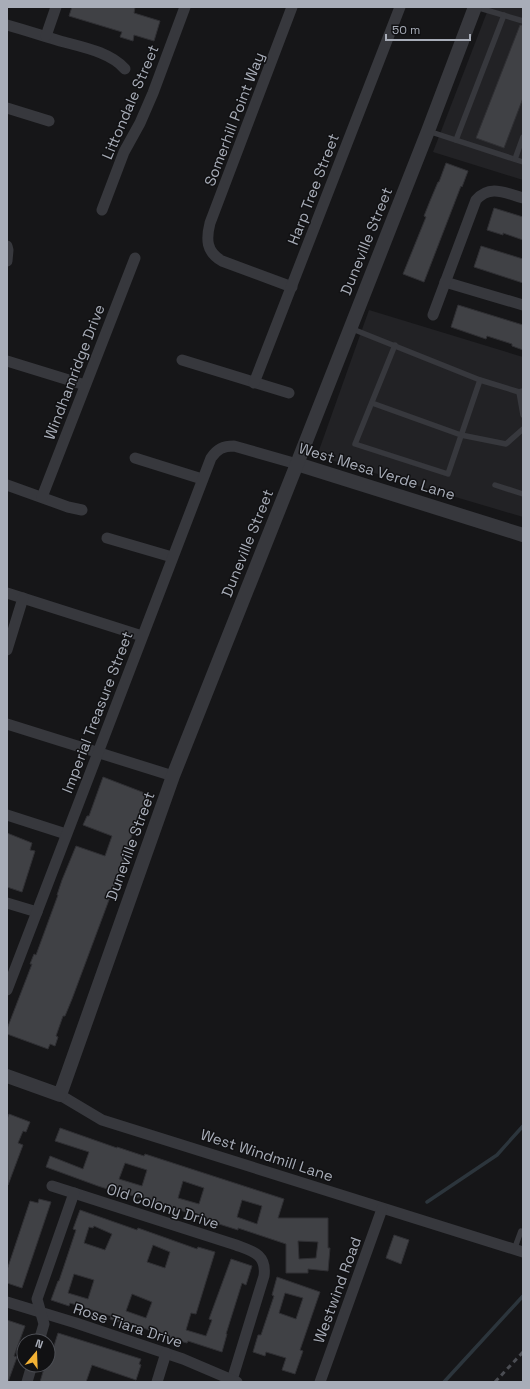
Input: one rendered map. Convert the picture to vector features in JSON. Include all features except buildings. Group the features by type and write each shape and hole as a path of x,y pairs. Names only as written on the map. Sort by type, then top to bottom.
{"street":[{"path":"46,36 56,7"},
{"name":"Littondale Street","path":"102,210 124,152 140,123 153,93 184,7"},
{"name":"Somerhill Point Way","path":"292,7 210,223 207,235 207,243 214,256 222,261 292,286"},
{"name":"Harp Tree Street","path":"254,383 400,7"},
{"name":"Duneville Street","path":"60,1094 173,776 476,7"},
{"path":"7,25 94,51 120,64 125,70"},
{"path":"7,108 49,120"},
{"path":"433,315 476,200 482,194 496,190 523,198"},
{"path":"7,246 7,261"},
{"name":"Windhamridge Drive","path":"42,497 135,258"},
{"path":"445,282 523,305"},
{"path":"182,360 289,393"},
{"path":"7,361 85,385"},
{"name":"West Mesa Verde Lane","path":"220,448 234,446 297,464 523,535"},
{"name":"Imperial Treasure Street","path":"7,990 202,479 211,458 220,448"},
{"path":"135,458 202,479"},
{"path":"7,485 68,507 82,510"},
{"path":"107,538 172,557"},
{"path":"7,592 142,636"},
{"path":"7,650 23,598"},
{"path":"7,724 173,776"},
{"path":"7,816 66,834"},
{"path":"7,903 37,912"},
{"name":"West Windmill Lane","path":"7,1076 60,1094 102,1120 519,1251"},
{"name":"Old Colony Drive","path":"52,1186 247,1249 263,1260 265,1269 264,1276 235,1381"},
{"path":"41,1333 44,1324 37,1299 74,1193"},
{"name":"Westwind Road","path":"320,1382 382,1209"},
{"name":"Rose Tiara Drive","path":"7,1302 166,1353 199,1365 235,1381"},
{"path":"157,1382 166,1353"}],"lane":[{"path":"476,7 523,20"},
{"path":"456,140 504,15"},
{"path":"428,131 523,162"},
{"path":"515,159 523,137"},
{"path":"350,328 480,380 521,392 523,416"},
{"path":"395,345 355,444 448,474 480,380"},
{"path":"372,403 461,435 506,444 523,429"},
{"path":"495,485 523,494"},
{"path":"519,1251 520,1231"}],"shaded area":[{"path":"489,7 523,7 523,180 433,152"},
{"path":"369,310 523,357 523,517 317,456"}],"waterway":[{"path":"427,1202 497,1155 523,1126"},
{"path":"444,1382 523,1296"}],"railway":[{"path":"495,1382 523,1352"}]}
